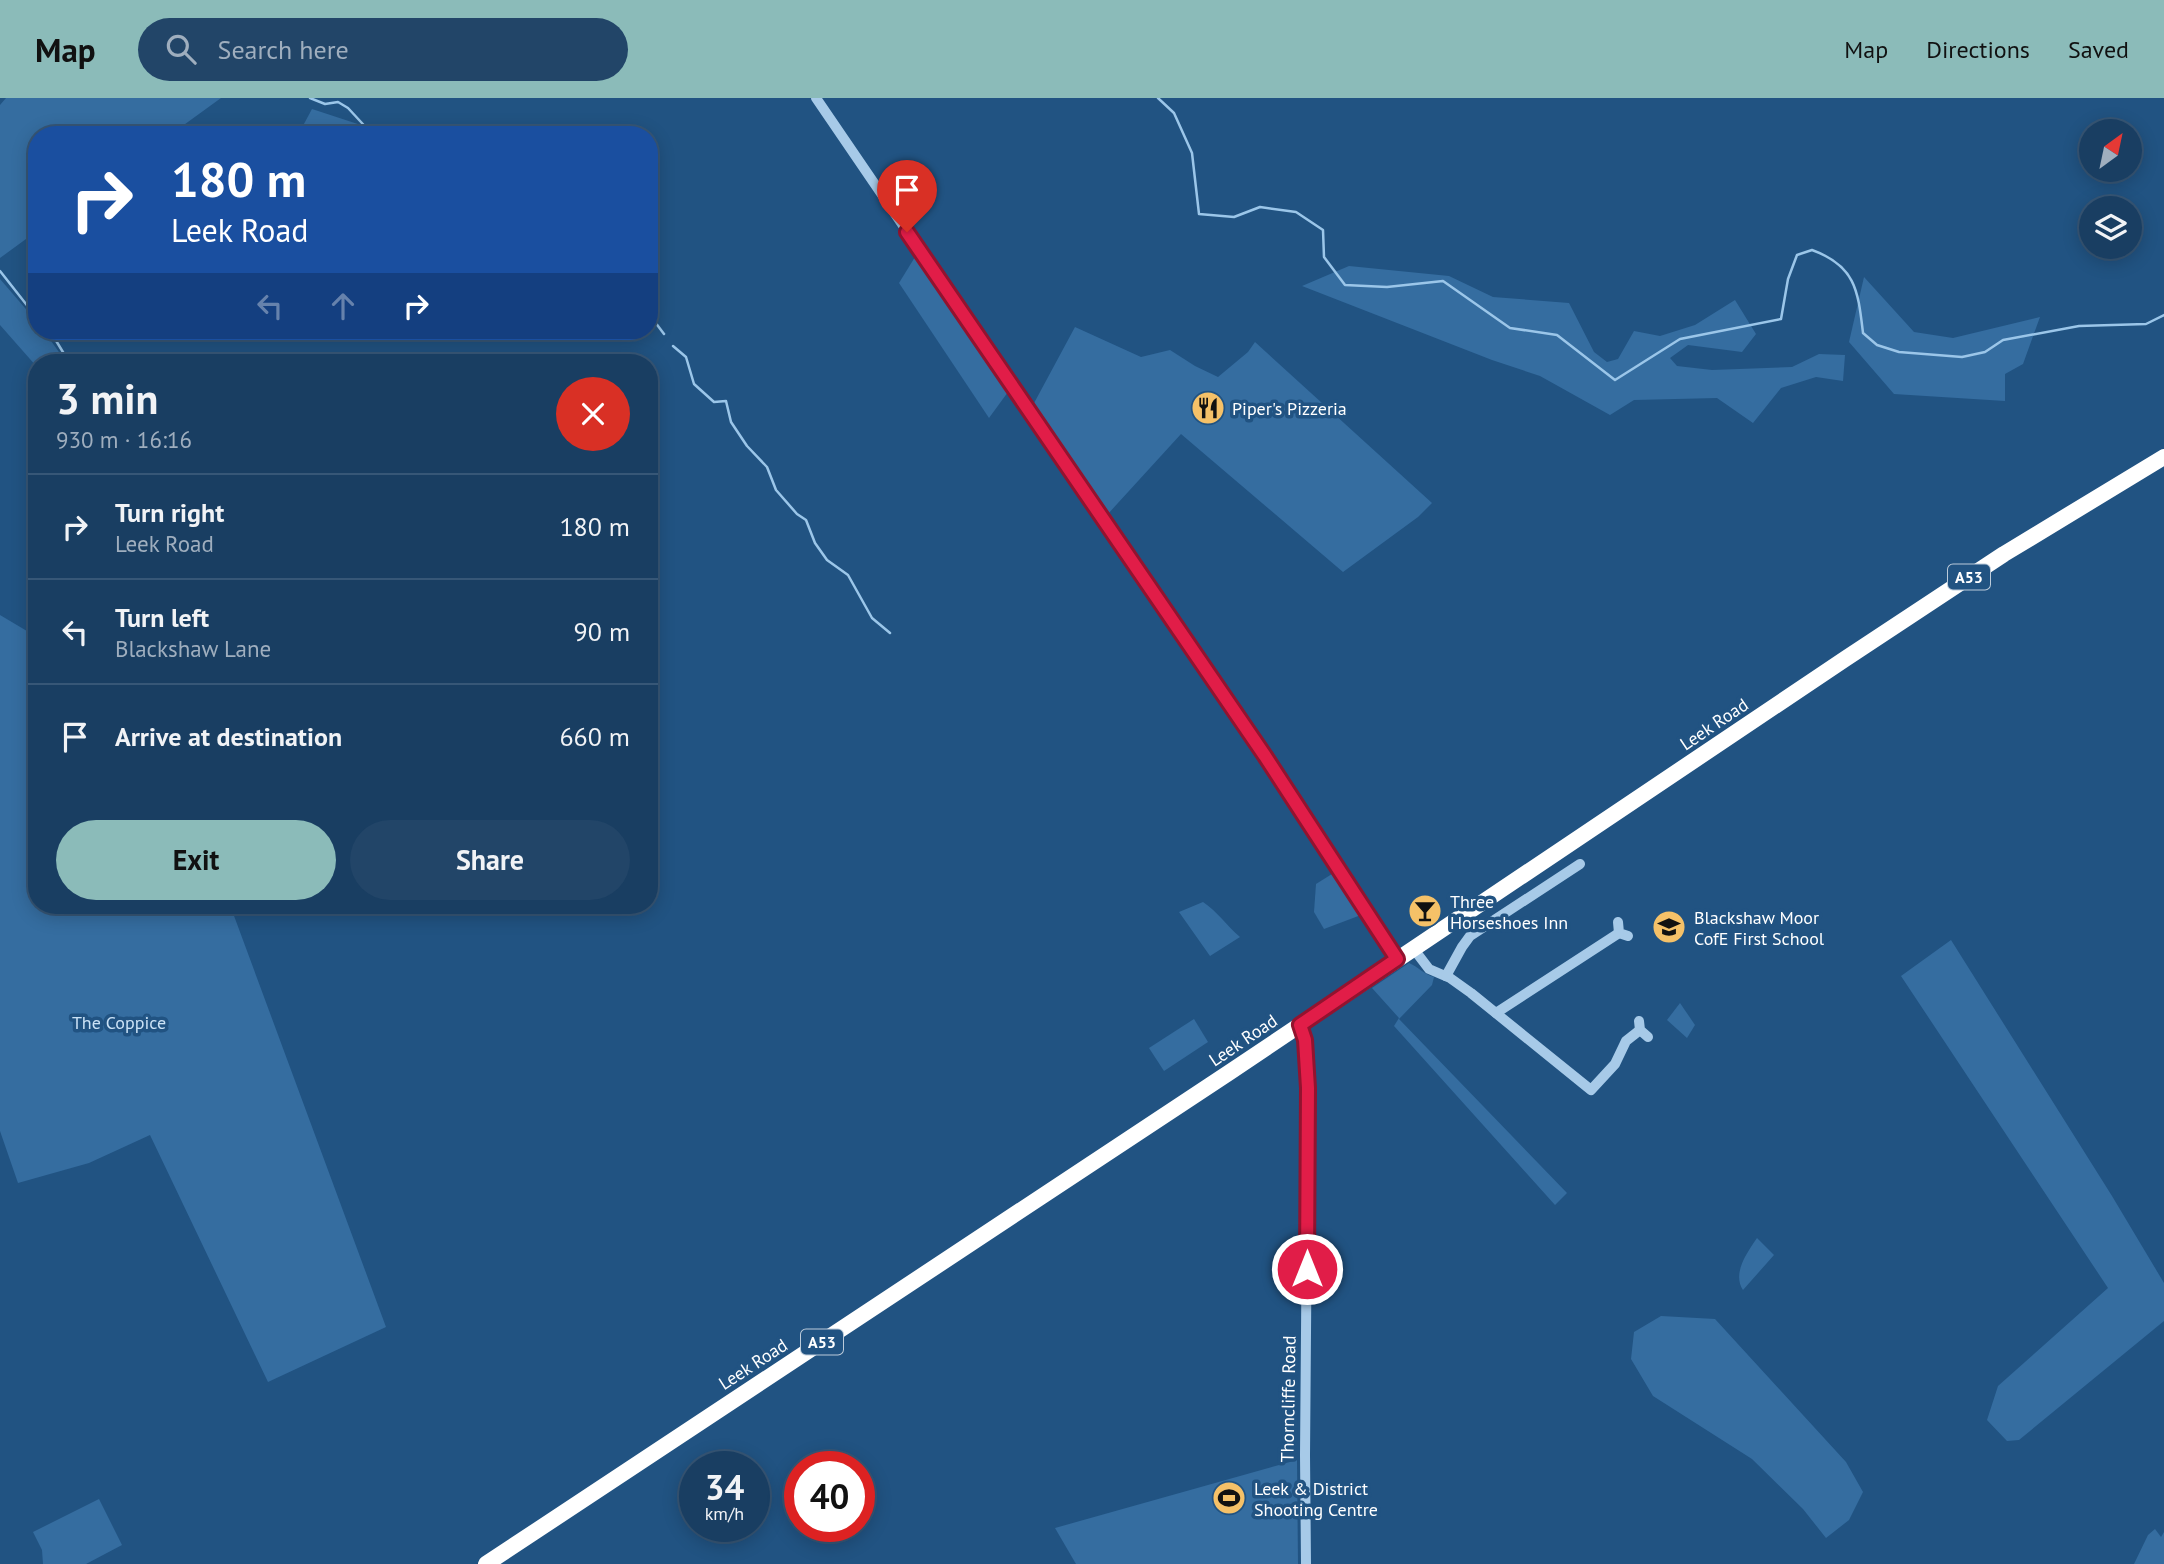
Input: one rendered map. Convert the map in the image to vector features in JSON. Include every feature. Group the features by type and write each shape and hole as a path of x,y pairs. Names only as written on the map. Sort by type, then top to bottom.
{"highway":[{"name":"Leek Road","path":"486,1564 1300,1025 2004,554 2164,457"}],"street":[{"path":"816,98 1265,756 1397,959"},
{"path":"1446,976 1471,936 1580,868"},
{"path":"1496,1013 1622,931"},
{"path":"1413,948 1429,969 1446,976 1496,1013 1591,1090 1615,1064 1626,1041 1642,1030"},
{"name":"Thorncliffe Road","path":"1300,1025 1305,1040 1308,1088 1306,1564"}],"green space":[{"path":"6,98 221,98 182,126 28,126 28,238 0,258 0,105"},
{"path":"312,109 364,126 303,126"},
{"path":"915,257 1008,392 989,418 899,283"},
{"path":"1349,266 1449,276 1493,297 1569,303 1594,352 1607,362 1618,359 1634,331 1660,336 1695,325 1735,300 1756,334 1742,352 1688,345 1670,358 1677,366 1712,370 1792,367 1819,354 1845,355 1843,381 1816,377 1781,388 1753,423 1717,398 1634,400 1610,415 1540,376 1302,286"},
{"path":"1864,277 1914,332 1953,338 2040,317 2023,364 2005,374 2005,401 1894,394 1849,342"},
{"path":"0,279 28,312 28,340 50,340 60,354 28,354 28,357 0,325"},
{"path":"1075,327 1141,357 1170,350 1218,377 1248,352 1255,342 1432,503 1418,517 1343,572 1181,434 1107,515 1033,405"},
{"name":"The Coppice","path":"0,615 28,632 28,914 233,914 386,1327 268,1382 150,1135 89,1163 18,1183 0,1131"},
{"path":"1332,874 1361,915 1324,929 1314,912 1316,884"},
{"path":"1203,902 1240,937 1210,956 1179,912"},
{"path":"1951,940 2164,1283 2164,1321 2019,1440 2007,1441 1987,1420 1998,1386 2108,1288 1901,976"},
{"path":"1409,963 1434,977 1432,985 1399,1019 1567,1193 1555,1205 1394,1026 1399,1018 1372,988"},
{"path":"1680,1003 1695,1025 1687,1038 1667,1020"},
{"path":"1194,1019 1208,1042 1164,1071 1149,1048"},
{"path":"1757,1238 1774,1255 1743,1290 1740,1270"},
{"path":"1661,1316 1715,1319 1846,1462 1863,1492 1849,1520 1826,1538 1803,1509 1752,1459 1653,1396 1631,1359 1634,1332"},
{"name":"Leek & District Shooting Centre","path":"1297,1460 1298,1564 1076,1564 1055,1528"},
{"path":"99,1499 122,1545 86,1564 43,1564 42,1550 33,1532"},
{"path":"2155,1529 2161,1537 2164,1532 2164,1564 2134,1564 2148,1535"}],"waterway":[{"path":"310,98 325,104 338,102 348,108 365,126"},
{"path":"1158,98 1174,113 1192,153 1199,214 1234,217 1260,207 1296,212 1323,230 1324,257 1345,285 1387,287 1443,281 1510,328 1557,335 1615,380 1680,339 1781,319 1788,279 1797,255 1812,250 1827,256 1846,272 1856,292 1863,333 1877,345 1899,352 1962,357 1985,352 2003,340 2079,326 2146,324 2164,315"},
{"path":"0,271 28,307"},
{"path":"658,326 664,334"},
{"path":"56,340 64,354"},
{"path":"673,346 686,357 694,384 714,402 726,401 731,422 747,446 767,467 776,490 797,514 806,520 815,543 827,560 848,575 872,618 890,633"}],"place":[{"name":"Piper's Pizzeria","path":"1208,408"},
{"name":"Three Horseshoes Inn","path":"1425,911"},
{"name":"Blackshaw Moor CofE First School","path":"1669,927"},
{"name":"Leek & District Shooting Centre","path":"1229,1498"}],"route":[{"path":"907,232 1265,756 1397,959 1300,1025 1305,1040 1308,1088 1307,1269"}]}
